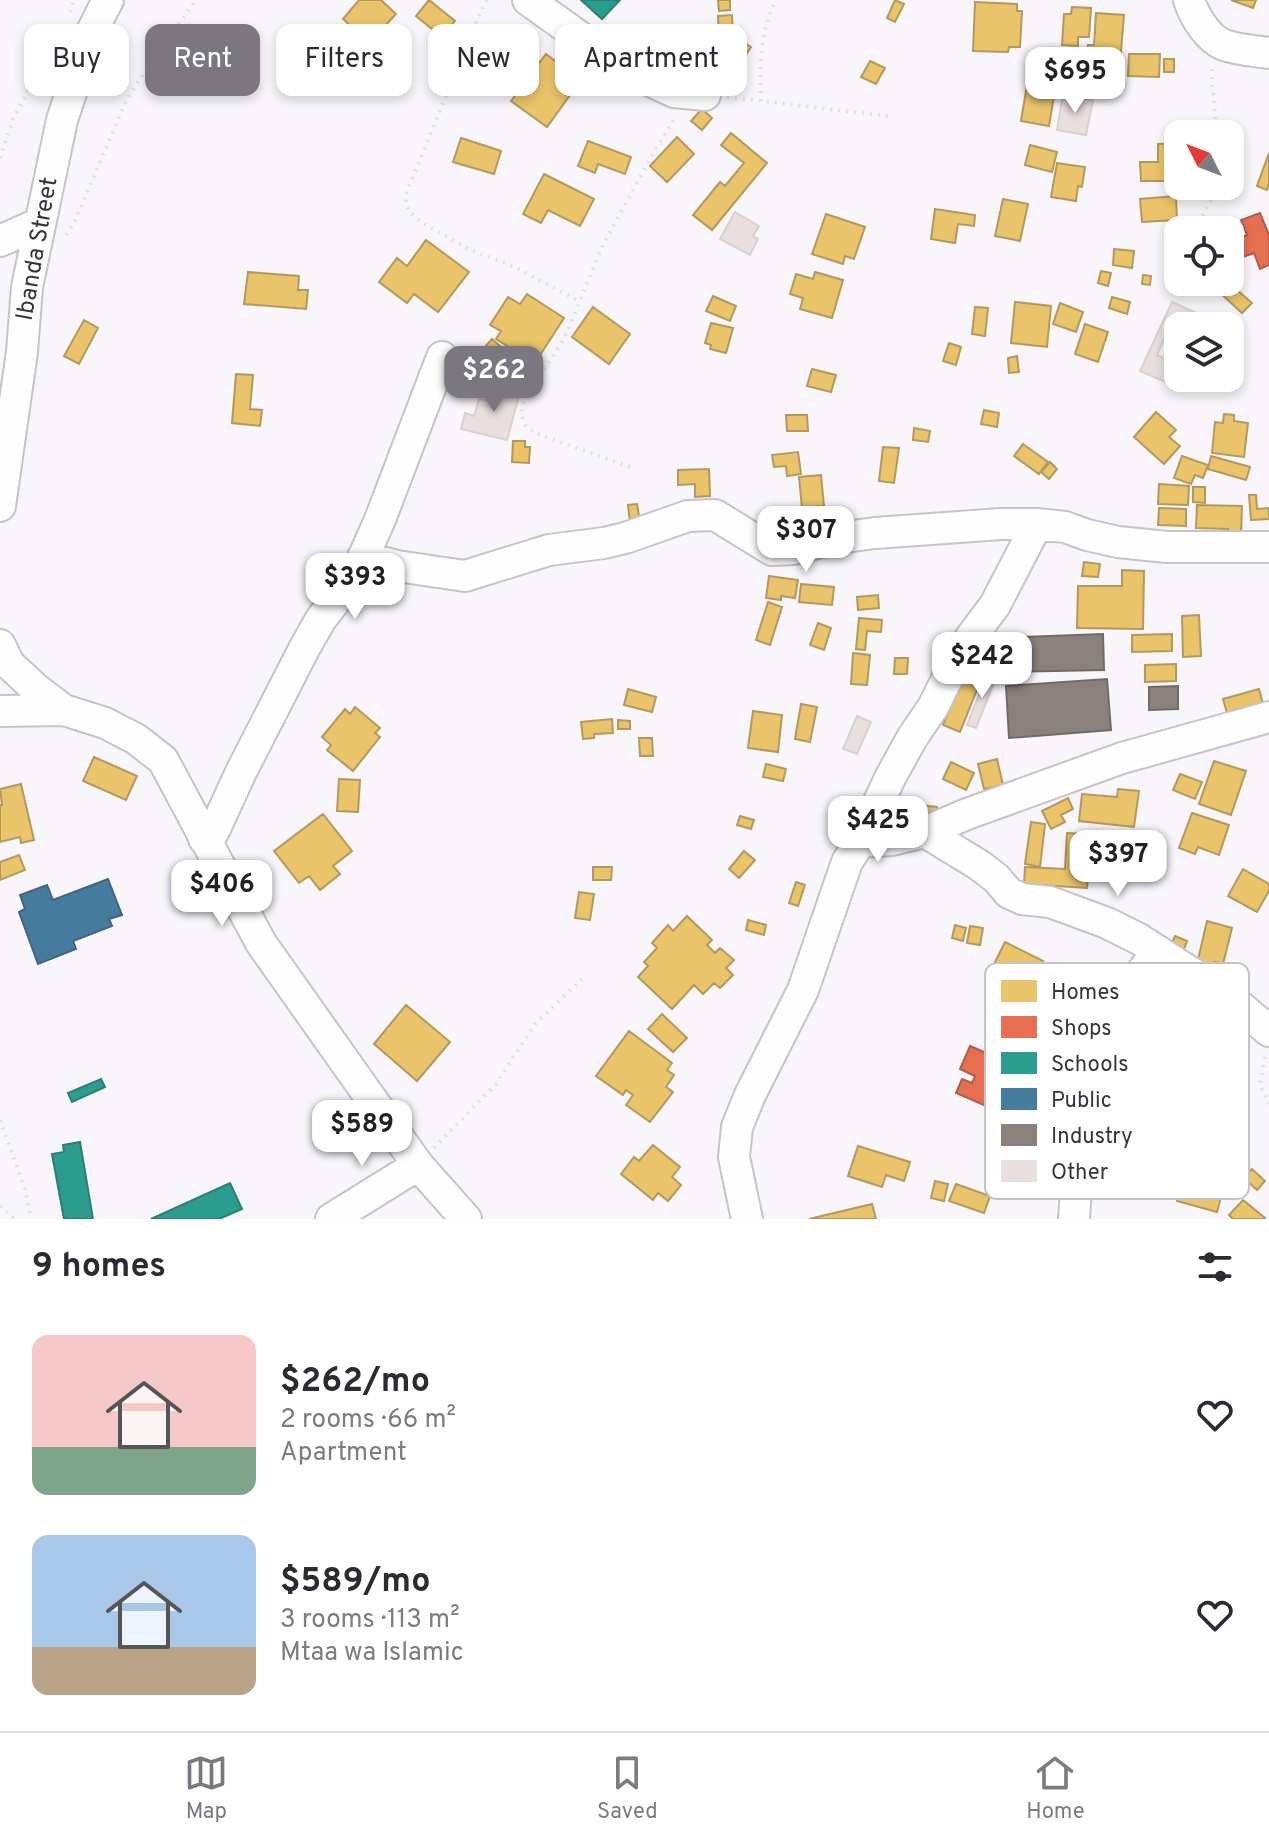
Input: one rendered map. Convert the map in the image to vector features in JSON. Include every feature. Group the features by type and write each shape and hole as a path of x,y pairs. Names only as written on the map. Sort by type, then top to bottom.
{"street":[{"name":"Ibanda Street","path":"0,506 22,352 27,287 53,229 62,120 90,35 108,0"},
{"path":"528,0 562,24"},
{"path":"1189,0 1205,30 1221,45 1269,53"},
{"path":"0,241 53,229"},
{"path":"204,839 213,833 241,772 321,619 356,574 442,357"},
{"path":"363,557 397,566 465,576 549,550 625,538 688,516 715,515 772,550 793,549 887,531 1001,524 1065,527 1118,542 1167,547 1269,547"},
{"path":"747,1219 734,1157 737,1127 750,1095 803,990 844,870 890,778 933,707 955,663 1000,595 1037,524"},
{"path":"0,645 9,664 64,710"},
{"path":"0,711 64,710 105,723 136,739 163,760 261,943 418,1165 466,1219"},
{"path":"860,842 892,840 925,832 1122,758 1269,717"},
{"path":"925,832 979,865 1009,893 1082,913 1139,939 1177,963"},
{"path":"1149,963 1158,951"},
{"path":"1249,1021 1268,1043"},
{"path":"331,1219 418,1165"},
{"path":"1074,1219 1075,1199"}],"path":[{"path":"0,158 13,119 52,49 74,0"},
{"path":"53,229 74,223 126,101 196,0"},
{"path":"487,0 406,194 406,204 410,213 423,223 580,302"},
{"path":"761,101 761,46 768,15 776,0"},
{"path":"1214,38 1212,83 1216,120"},
{"path":"630,467 535,433 525,425 521,413 524,400 564,339 603,245 655,150 696,96"},
{"path":"708,96 888,116"},
{"path":"418,1165 496,1084 535,1024 582,979"},
{"path":"1268,1043 1260,1085 1269,1104"},
{"path":"0,1120 25,1189 31,1219"},
{"path":"0,1206 15,1219"}],"building: Homes":[{"path":"359,0 381,0 396,14 387,24 348,24 343,19"},
{"path":"429,0 455,21 453,24 428,26 416,16"},
{"path":"718,0 730,0 730,10 719,11"},
{"path":"895,0 904,4 895,22 887,18"},
{"path":"1231,0 1256,0 1253,8"},
{"path":"975,2 1017,4 1017,11 1022,11 1020,47 1009,47 1008,52 973,51"},
{"path":"1072,7 1091,8 1089,37 1078,37 1078,46 1062,45 1064,14 1071,14"},
{"path":"1096,13 1124,15 1119,75 1098,73 1099,58 1087,57 1088,45 1094,45"},
{"path":"732,15 732,24 718,24 718,16"},
{"path":"546,54 555,61 555,96 569,96 547,127 511,101 515,96 539,96 539,63"},
{"path":"1129,54 1160,54 1159,77 1128,76"},
{"path":"1164,59 1174,59 1174,72 1164,72"},
{"path":"870,61 885,68 876,84 861,77"},
{"path":"1047,65 1068,70 1066,82 1045,77"},
{"path":"1027,85 1055,90 1049,126 1021,121"},
{"path":"702,109 712,118 702,130 691,121"},
{"path":"731,133 767,163 712,230 693,215 720,182 725,186 744,163 721,145"},
{"path":"677,137 694,154 667,182 650,166"},
{"path":"461,138 501,151 494,174 453,162"},
{"path":"588,141 631,157 625,174 598,164 595,173 578,166"},
{"path":"1158,144 1164,144 1164,181 1141,181 1140,162 1158,162"},
{"path":"1030,145 1057,152 1052,172 1025,165"},
{"path":"1269,153 1269,183 1267,190 1257,186"},
{"path":"1057,163 1085,167 1076,201 1051,197"},
{"path":"544,174 594,199 580,226 548,210 541,223 523,214"},
{"path":"1164,197 1164,200 1176,200 1177,216 1164,216 1164,221 1142,222 1140,199"},
{"path":"1003,199 1028,204 1020,241 995,236"},
{"path":"935,209 975,215 974,226 958,224 955,243 931,239"},
{"path":"826,214 865,227 854,259 845,256 843,264 812,254"},
{"path":"426,240 469,272 438,312 414,294 407,303 379,282 397,258 407,266"},
{"path":"1114,249 1134,251 1132,268 1113,265"},
{"path":"1101,271 1111,273 1108,286 1098,283"},
{"path":"248,272 299,276 298,290 308,290 306,309 244,304"},
{"path":"815,272 843,280 832,318 800,309 803,298 790,294 796,274 813,279"},
{"path":"1143,275 1151,276 1150,285 1142,284"},
{"path":"527,294 564,318 535,363 496,339 501,331 490,325 508,297 520,304"},
{"path":"713,296 736,306 730,321 706,311"},
{"path":"1223,296 1244,296 1252,303 1241,312"},
{"path":"1112,297 1130,302 1127,314 1109,308"},
{"path":"1015,302 1051,306 1047,347 1011,343"},
{"path":"1060,303 1083,312 1076,332 1053,324"},
{"path":"593,307 630,334 609,364 572,337"},
{"path":"975,307 988,308 985,336 972,334"},
{"path":"84,320 98,328 79,364 64,356"},
{"path":"711,323 733,328 726,353 710,349 711,345 705,343"},
{"path":"1085,324 1108,332 1098,362 1075,354"},
{"path":"492,339 525,368 508,386 476,357"},
{"path":"949,343 961,347 956,365 943,361"},
{"path":"1017,356 1019,372 1009,373 1008,358"},
{"path":"812,369 836,375 831,392 807,386"},
{"path":"236,374 253,375 250,409 262,410 260,426 232,423"},
{"path":"984,410 999,413 997,427 981,424"},
{"path":"1156,412 1176,430 1169,437 1180,446 1164,464 1134,437"},
{"path":"1224,414 1234,415 1234,421 1248,423 1244,457 1212,453 1215,422 1223,423"},
{"path":"786,415 807,415 808,431 787,431"},
{"path":"914,428 930,431 928,442 913,440"},
{"path":"513,441 525,441 525,447 530,447 529,463 512,462"},
{"path":"1023,444 1048,462 1039,474 1014,456"},
{"path":"883,447 899,448 894,483 879,481"},
{"path":"798,452 801,474 787,476 786,466 774,467 772,455"},
{"path":"1182,456 1208,465 1203,478 1195,475 1191,484 1174,478"},
{"path":"1211,456 1250,467 1246,480 1208,469"},
{"path":"1050,462 1057,469 1049,479 1041,472"},
{"path":"709,469 710,496 695,497 695,484 678,485 678,470"},
{"path":"821,475 824,506 802,508 799,477"},
{"path":"1159,484 1189,486 1188,505 1158,504"},
{"path":"1193,487 1205,487 1205,503 1193,502"},
{"path":"1249,495 1256,495 1257,509 1269,508 1269,519 1251,520"},
{"path":"637,504 640,522 630,523 628,505"},
{"path":"1197,505 1242,506 1241,537 1228,537 1228,529 1196,528"},
{"path":"1159,508 1186,509 1186,526 1158,525"},
{"path":"1084,562 1100,564 1098,577 1082,576"},
{"path":"1122,570 1144,571 1143,629 1077,628 1078,586 1122,586"},
{"path":"769,576 798,580 795,598 766,598"},
{"path":"801,584 834,587 832,605 799,602"},
{"path":"878,595 879,608 858,610 857,597"},
{"path":"768,602 782,607 770,645 756,640"},
{"path":"1199,615 1201,656 1183,657 1182,616"},
{"path":"859,618 882,620 881,632 867,631 865,650 856,649"},
{"path":"818,623 831,628 824,650 810,645"},
{"path":"1172,634 1172,651 1132,652 1132,635"},
{"path":"976,643 993,650 960,732 943,725"},
{"path":"853,653 870,655 867,685 851,684"},
{"path":"895,658 908,658 907,674 894,674"},
{"path":"1176,664 1176,681 1145,682 1145,665"},
{"path":"628,689 656,697 652,712 624,705"},
{"path":"1259,689 1263,704 1227,713 1223,699"},
{"path":"801,704 817,707 810,742 795,739"},
{"path":"355,707 380,728 375,733 380,737 353,771 327,750 331,745 322,737 345,709 350,714"},
{"path":"753,711 782,715 778,752 748,748"},
{"path":"612,719 613,733 594,734 594,738 583,739 581,722"},
{"path":"618,720 630,721 630,729 618,729"},
{"path":"639,738 652,738 653,756 640,756"},
{"path":"94,757 137,776 126,800 83,781"},
{"path":"997,759 1003,785 984,789 978,764"},
{"path":"1214,761 1246,771 1231,815 1199,804"},
{"path":"951,762 974,773 966,790 943,779"},
{"path":"766,764 786,769 783,781 763,777"},
{"path":"1180,774 1202,782 1195,799 1173,790"},
{"path":"339,779 360,780 358,812 337,811"},
{"path":"21,784 34,840 21,843 20,837 0,842 0,789"},
{"path":"1118,789 1139,791 1134,827 1079,821 1082,794 1117,797"},
{"path":"1068,798 1073,809 1061,815 1065,822 1051,829 1042,811"},
{"path":"918,805 937,807 935,819 916,816"},
{"path":"1192,813 1229,825 1219,855 1198,847 1195,854 1179,848"},
{"path":"323,814 352,851 333,866 340,874 320,890 309,876 299,883 274,851"},
{"path":"740,816 754,820 751,829 737,825"},
{"path":"1031,822 1045,824 1040,867 1025,864"},
{"path":"1113,831 1127,833 1122,861 1108,859"},
{"path":"1067,833 1084,834 1083,848 1096,849 1095,865 1089,865 1087,888 1024,884 1025,867 1065,869"},
{"path":"744,851 755,860 739,878 729,869"},
{"path":"19,855 25,870 0,880 0,862"},
{"path":"593,867 612,867 611,880 593,880"},
{"path":"1243,869 1269,884 1269,891 1257,912 1228,896"},
{"path":"796,882 805,885 798,906 789,903"},
{"path":"579,892 594,894 590,920 575,918"},
{"path":"687,916 712,940 707,945 715,953 720,948 734,960 726,968 733,975 720,988 714,983 703,994 694,985 672,1009 638,977 648,966 644,962 657,948 652,943 668,925 673,931"},
{"path":"748,920 766,925 764,935 746,930"},
{"path":"1207,921 1232,928 1223,963 1197,963"},
{"path":"955,925 966,928 963,941 952,938"},
{"path":"970,926 983,928 980,945 967,943"},
{"path":"1175,936 1187,941 1181,957 1168,952"},
{"path":"1005,942 1043,961 1042,963 994,963"},
{"path":"406,1005 450,1042 417,1081 374,1044"},
{"path":"662,1014 687,1038 673,1052 648,1029"},
{"path":"629,1031 672,1063 667,1070 674,1075 666,1087 673,1092 650,1122 626,1105 633,1095 626,1090 623,1095 596,1076"},
{"path":"653,1145 680,1167 672,1177 681,1185 668,1201 658,1193 653,1200 621,1174 634,1157 639,1161"},
{"path":"858,1146 910,1162 904,1181 886,1175 882,1187 848,1176"},
{"path":"1252,1169 1265,1181 1257,1190 1249,1183"},
{"path":"935,1181 948,1184 944,1201 931,1198"},
{"path":"956,1184 985,1194 985,1199 989,1199 984,1213 949,1201"},
{"path":"1178,1199 1221,1199 1217,1212"},
{"path":"1243,1200 1265,1219 1233,1219 1229,1215"},
{"path":"872,1204 876,1219 809,1219"}],"building: Shops":[{"path":"1260,213 1269,235 1269,265 1260,269 1254,253 1244,257 1244,236 1247,235 1244,219"},
{"path":"970,1046 985,1052 985,1106 956,1093 962,1079 972,1083 975,1076 960,1069"}],"building: Schools":[{"path":"581,0 620,0 602,19"},
{"path":"101,1079 105,1087 72,1102 68,1093"},
{"path":"80,1142 93,1219 64,1219 52,1154 64,1152 63,1145"},
{"path":"230,1183 242,1209 219,1219 151,1219"}],"building: Public":[{"path":"108,879 122,915 109,919 112,926 73,941 76,949 38,964 19,912 25,909 20,895 47,885 53,900"}],"building: Industry":[{"path":"1103,634 1104,670 996,672 995,638"},
{"path":"1107,679 1111,730 1009,738 1006,686"},
{"path":"1178,686 1178,709 1149,710 1149,687"}],"building: Other":[{"path":"1063,94 1093,100 1086,135 1057,130"},
{"path":"735,212 759,226 753,236 758,239 750,255 720,239"},
{"path":"1172,302 1194,312 1167,312"},
{"path":"1164,319 1164,339 1157,355 1164,358 1164,381 1140,371"},
{"path":"492,385 520,392 507,440 461,429 465,413 474,416 479,399 488,401"},
{"path":"988,672 997,675 976,728 967,725"},
{"path":"857,716 871,722 857,754 843,749"}]}
